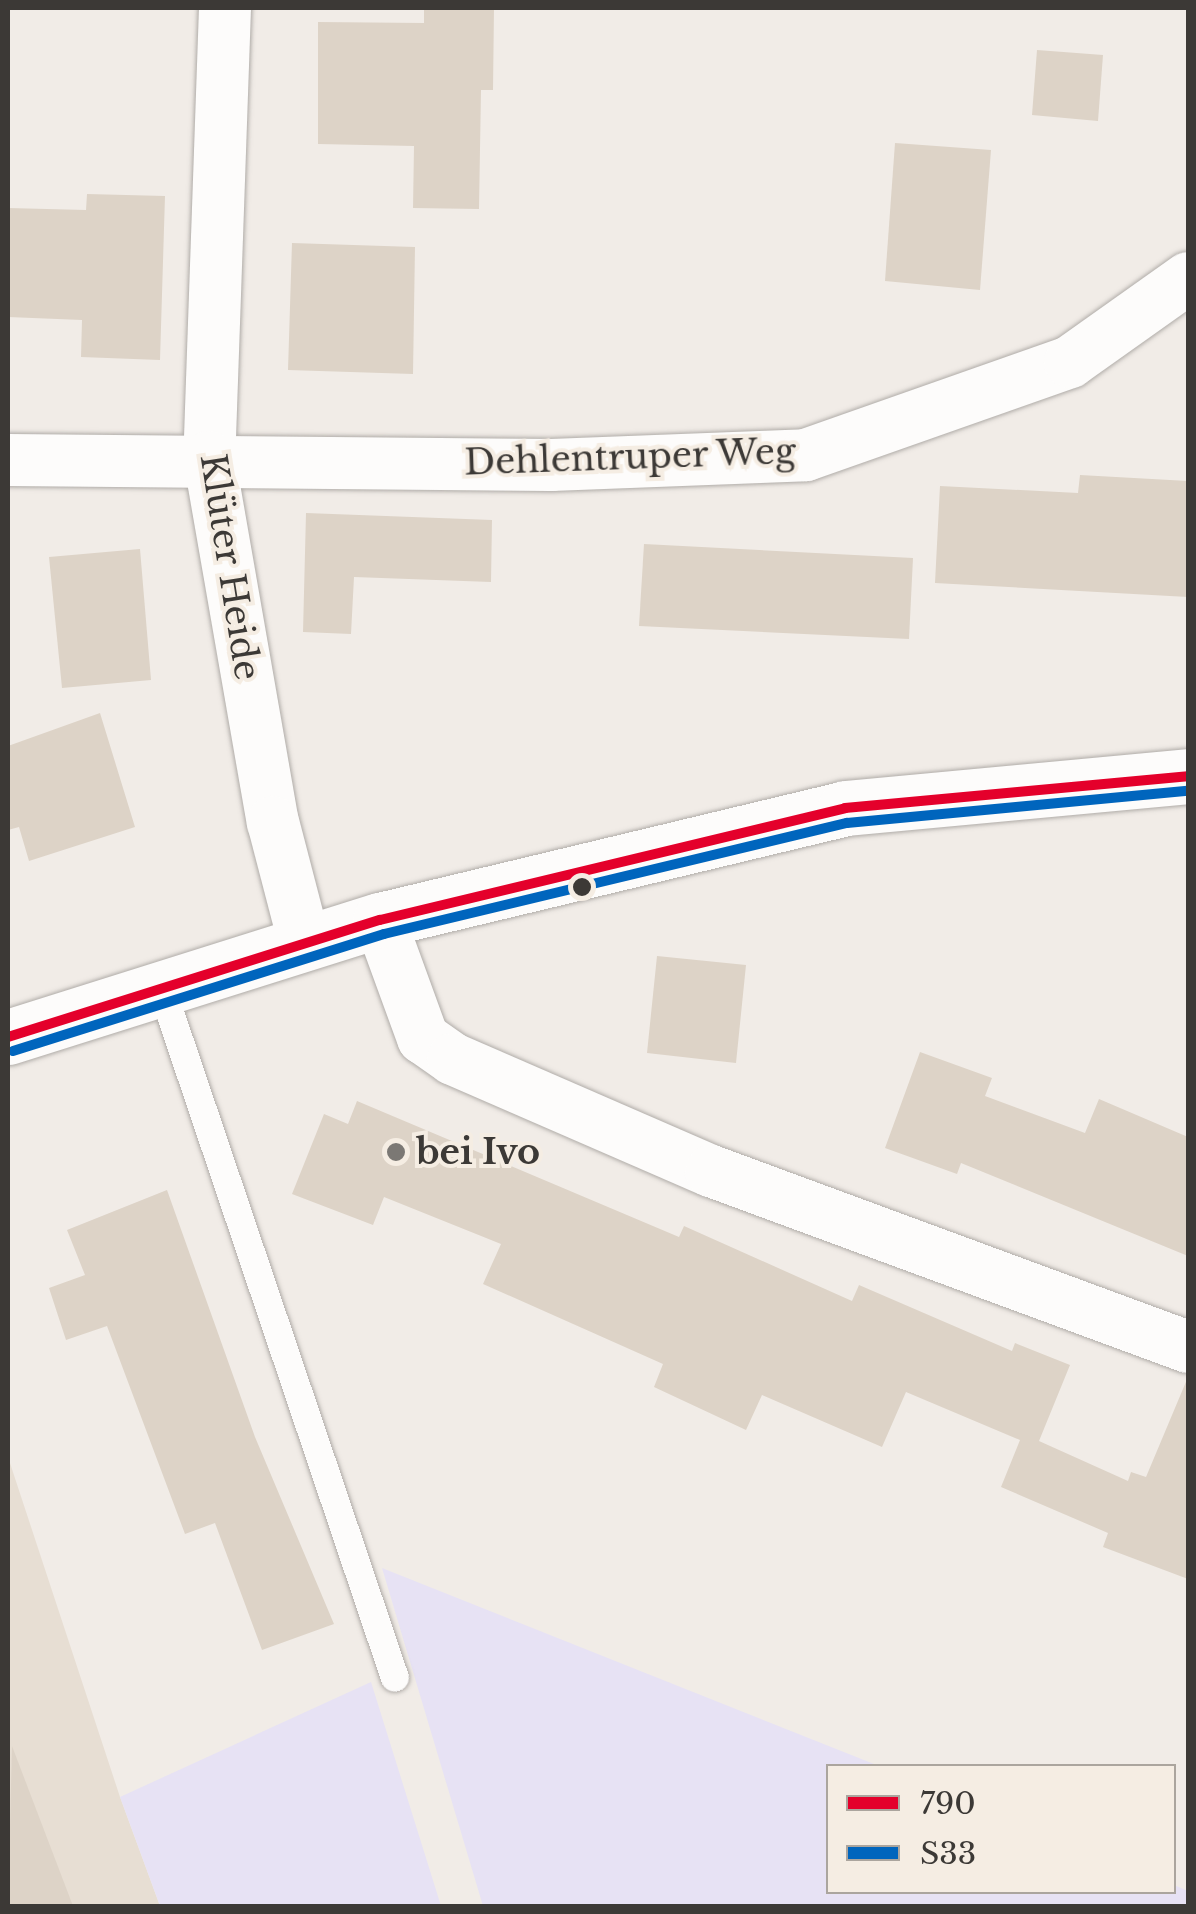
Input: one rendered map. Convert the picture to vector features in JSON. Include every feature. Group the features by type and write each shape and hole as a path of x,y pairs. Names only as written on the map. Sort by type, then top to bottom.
{"main road":[{"path":"8,1037 380,920 844,808 1188,776"}],"street":[{"name":"Klüter Heide","path":"226,8 209,458 273,822 304,942"},
{"name":"Dehlentruper Weg","path":"8,460 209,458 552,465 806,455 1070,362 1188,278"},
{"path":"380,920 423,1038 452,1059 711,1171 1188,1346"}],"lane":[{"path":"161,986 395,1678"}],"shaded area":[{"path":"8,1457 120,1797 160,1906 8,1906"},
{"path":"382,1568 874,1764 826,1764 826,1894 1176,1894 1176,1886 1188,1891 1188,1906 483,1906"},
{"path":"371,1682 441,1906 160,1906 120,1797"}],"building":[{"path":"424,8 494,8 493,90 481,90 479,209 413,208 414,146 318,144 318,22 424,23"},
{"path":"1037,50 1103,55 1098,121 1032,115"},
{"path":"895,143 991,150 980,290 885,281"},
{"path":"87,194 165,196 160,360 81,357 82,320 8,317 8,208 86,210"},
{"path":"292,243 415,247 413,374 288,370"},
{"path":"1080,475 1188,481 1188,597 935,583 940,486 1078,493"},
{"path":"306,513 492,520 491,582 354,577 351,634 303,632"},
{"path":"644,544 913,558 909,639 639,626"},
{"path":"140,549 151,680 62,688 49,557"},
{"path":"100,713 135,827 29,861 19,827 8,830 8,746"},
{"path":"657,956 746,965 736,1063 647,1053"},
{"path":"920,1052 992,1078 985,1096 1085,1133 1099,1099 1188,1137 1188,1256 961,1163 957,1174 885,1148"},
{"path":"357,1101 679,1237 684,1226 852,1301 859,1285 1012,1351 1015,1343 1070,1365 1039,1441 1128,1481 1131,1472 1146,1477 1188,1377 1188,1579 1103,1547 1108,1533 1001,1487 1020,1440 906,1392 882,1447 762,1395 746,1430 654,1387 663,1364 483,1284 501,1244 384,1197 373,1225 292,1194 324,1114 348,1124"},
{"path":"167,1190 255,1437 334,1624 262,1650 215,1523 185,1534 107,1326 66,1340 49,1288 85,1275 67,1230"},
{"path":"12,1746 73,1906 8,1906"}],"transit line":[{"name":"790","path":"8,1037 380,920 845,808 1188,776"},
{"name":"S33","path":"13,1051 384,934 847,823 1188,791"}],"place":[{"name":"bei Ivo","path":"396,1152"}]}
